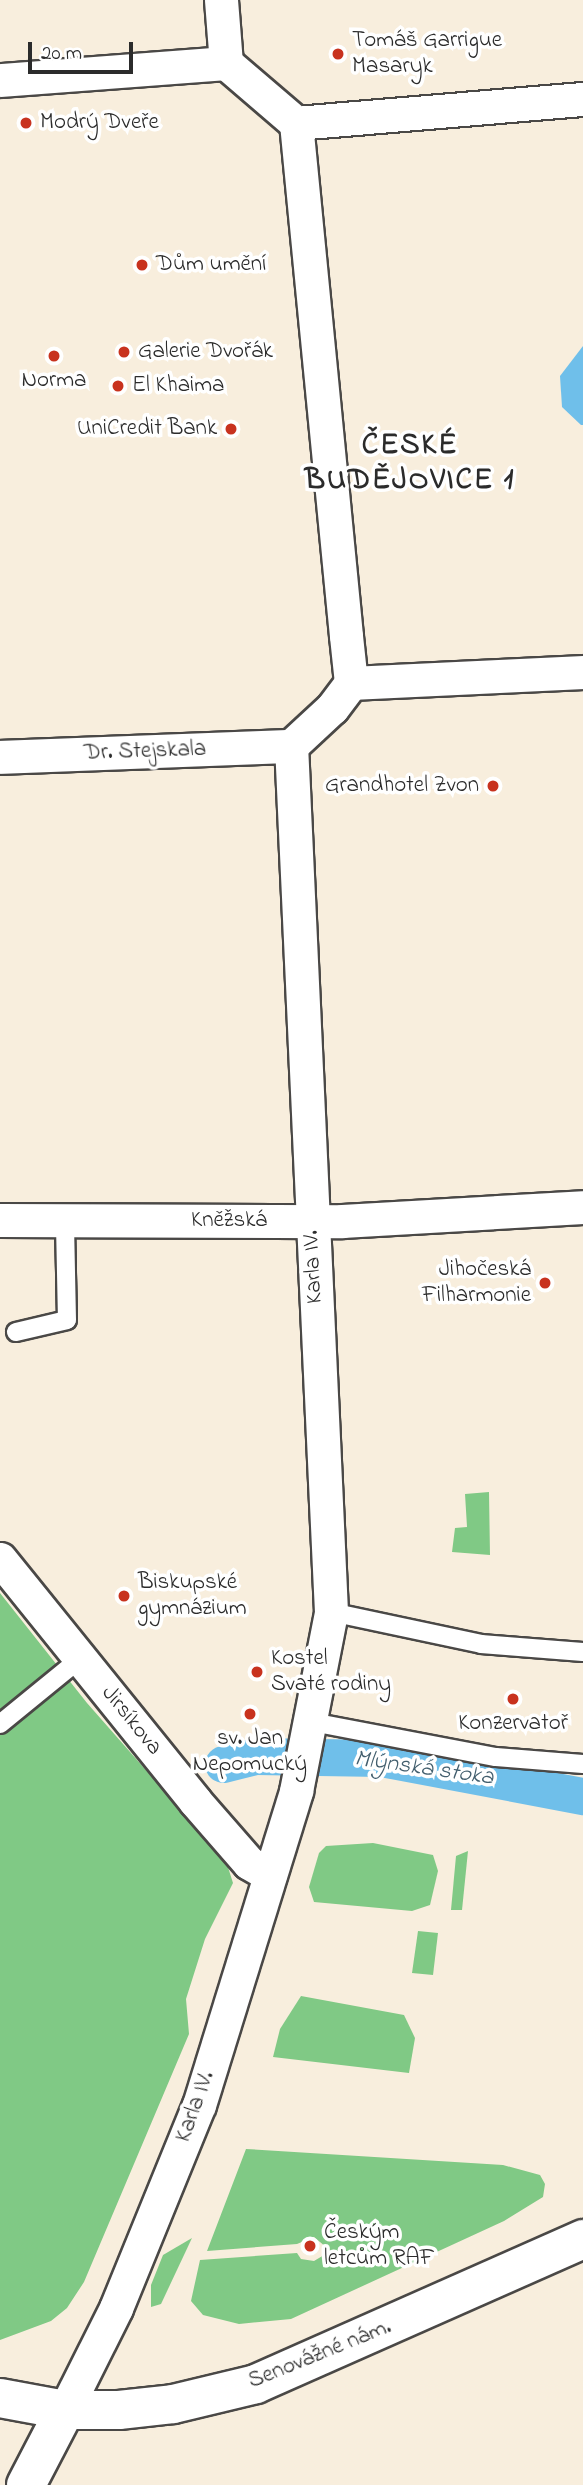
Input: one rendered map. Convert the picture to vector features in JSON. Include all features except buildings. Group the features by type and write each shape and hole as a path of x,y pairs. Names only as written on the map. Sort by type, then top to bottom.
{"street":[{"path":"221,0 226,63 296,123 351,682 332,708 290,746"},
{"path":"0,80 226,63"},
{"path":"296,123 583,99"},
{"path":"351,682 583,672"},
{"name":"Dr. Stejskala","path":"0,757 290,746"},
{"name":"Karla IV.","path":"65,2410 128,2282 199,2105 297,1788 331,1612 290,746"},
{"name":"Kněžská","path":"0,1220 312,1222 583,1207"},
{"name":"Jirsíkova","path":"0,1559 195,1801 249,1863 270,1875"},
{"name":"Senovážné nám.","path":"0,2398 65,2410 173,2404 281,2375 583,2239"},
{"path":"26,2485 65,2410"}],"lane":[{"path":"16,1332 67,1320 65,1221"},
{"path":"331,1612 481,1644 583,1652"},
{"path":"0,1724 80,1658"},
{"path":"310,1731 583,1764"}],"green space":[{"path":"489,1492 490,1555 452,1552 455,1528 467,1527 465,1494"},
{"path":"0,1593 87,1703 227,1864 233,1883 205,1939 186,1999 189,2034 84,2282 67,2308 51,2321 0,2340"},
{"path":"373,1843 433,1855 438,1871 430,1905 412,1911 314,1902 309,1887 319,1853 326,1846"},
{"path":"468,1851 462,1910 451,1910 456,1856"},
{"path":"418,1931 438,1933 433,1975 412,1973"},
{"path":"301,1996 404,2015 415,2038 409,2073 273,2057 280,2029"},
{"path":"246,2149 503,2165 540,2175 545,2184 543,2197 504,2221 291,2319 239,2324 203,2315 191,2301 200,2260 297,2253 301,2259 314,2261 324,2255 326,2247 314,2237 297,2244 207,2251"},
{"path":"192,2238 161,2304 151,2307 151,2285 163,2255"}],"water":[{"path":"583,346 581,425 562,407 560,376"}],"waterway":[{"name":"Mlýnská stoka","path":"223,1764 256,1756 381,1758 583,1796"}],"place":[{"name":"Tomáš Garrigue Masaryk","path":"338,54"},
{"name":"Modrý Dveře","path":"26,123"},
{"name":"Dům umění","path":"142,265"},
{"name":"Galerie Dvořák","path":"124,352"},
{"name":"Norma","path":"54,356"},
{"name":"El Khaima","path":"118,386"},
{"name":"UniCredit Bank","path":"231,429"},
{"name":"Grandhotel Zvon","path":"493,786"},
{"name":"Jihočeská Filharmonie","path":"545,1283"},
{"name":"Biskupské gymnázium","path":"124,1596"},
{"name":"Kostel Svaté rodiny","path":"257,1672"},
{"name":"Konzervatoř","path":"513,1699"},
{"name":"sv. Jan Nepomucký","path":"250,1714"},
{"name":"Českým letcům RAF","path":"310,2246"}],"district":[{"name":"ČESKÉ BUDĚJOVICE 1","path":"410,463"}]}
